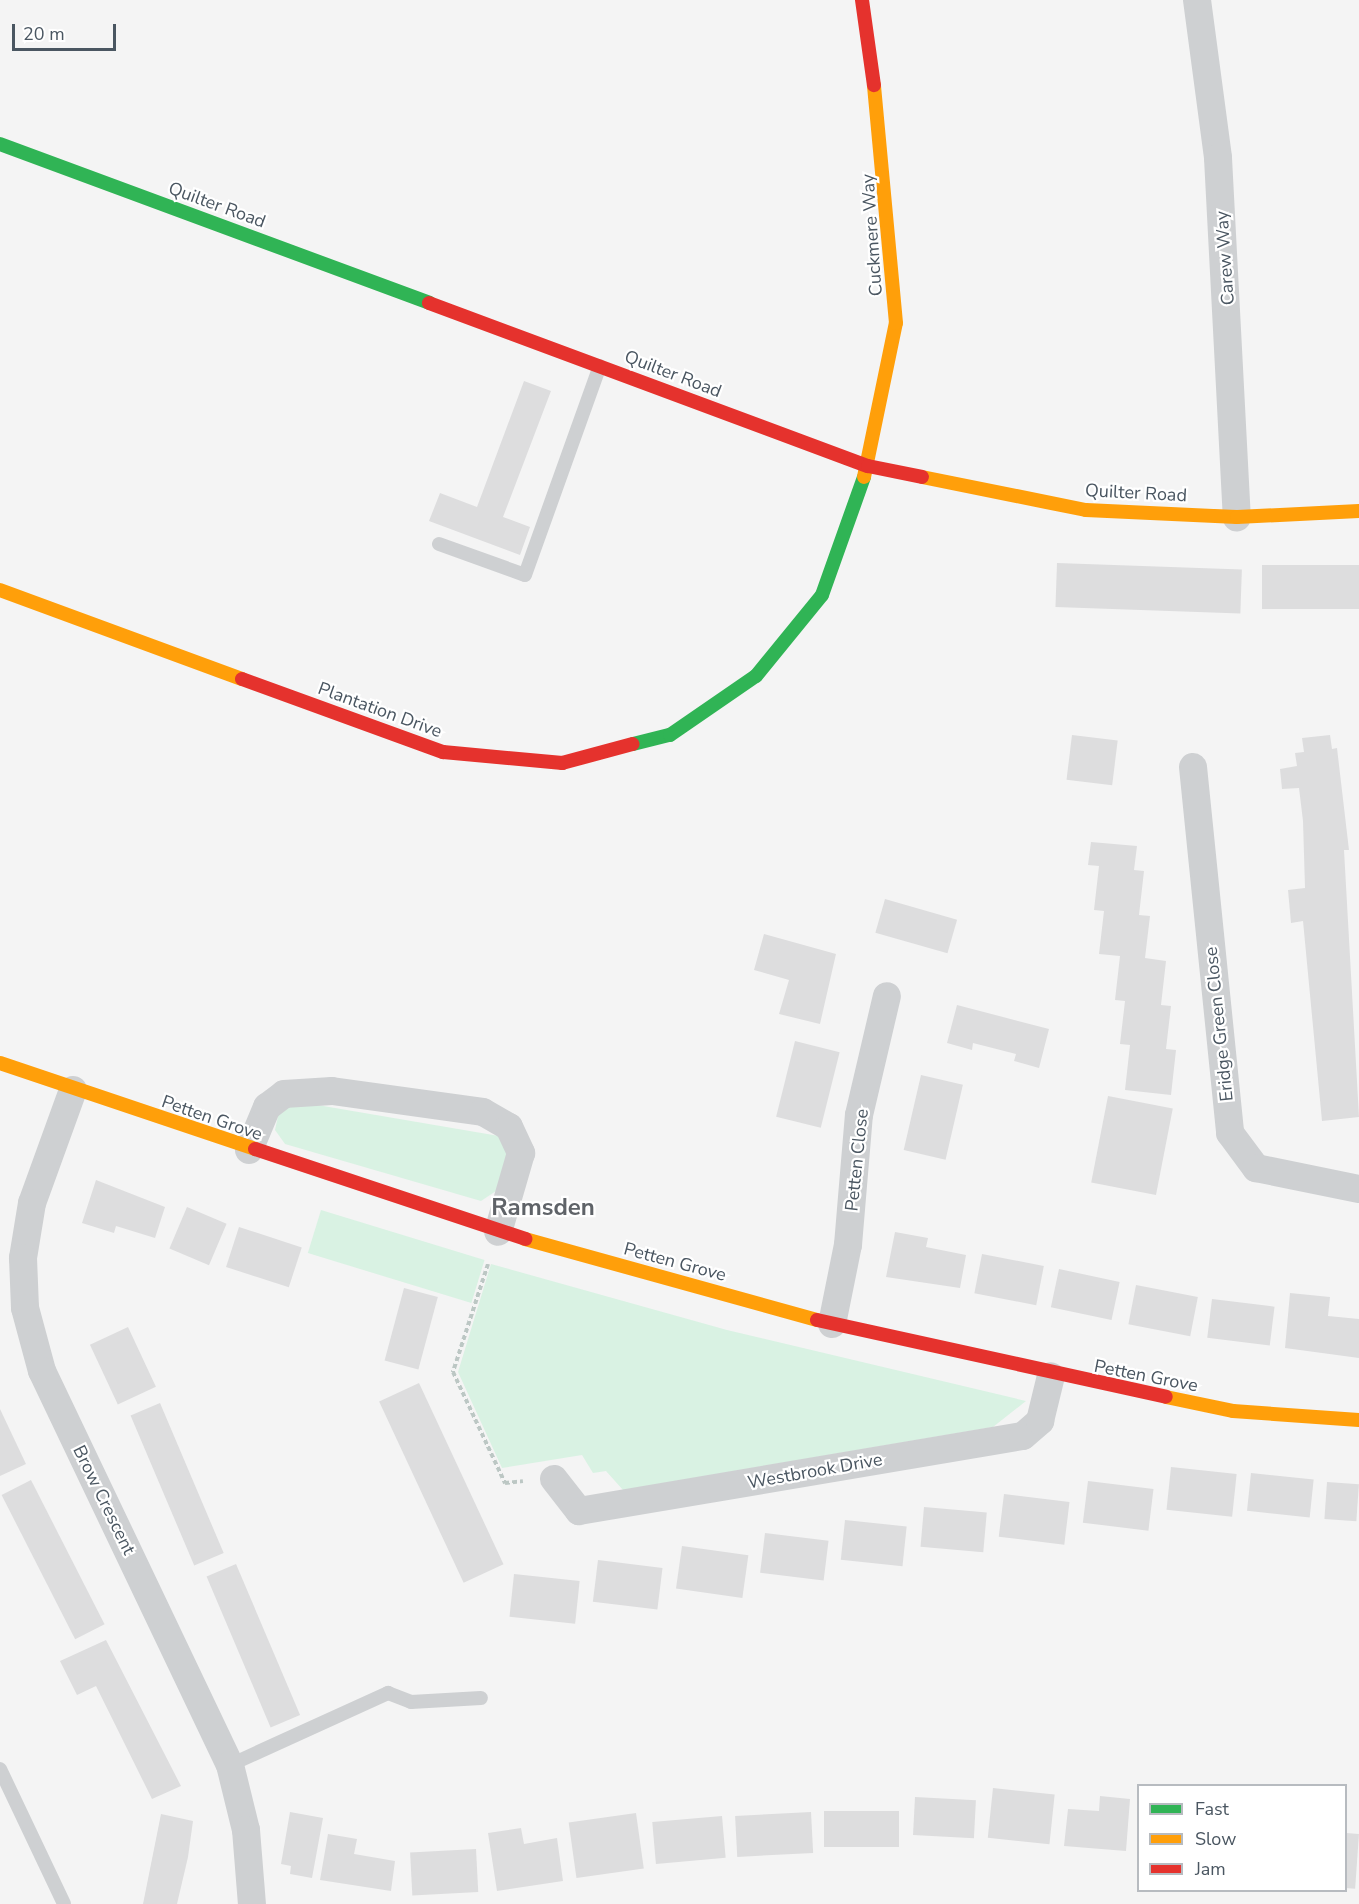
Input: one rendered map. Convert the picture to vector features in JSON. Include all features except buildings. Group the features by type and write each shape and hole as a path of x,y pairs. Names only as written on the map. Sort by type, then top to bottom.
{"street":[{"name":"Cuckmere Way","path":"862,0 886,173 896,323 868,466"},
{"name":"Carew Way","path":"1197,0 1218,158 1237,517"},
{"name":"Quilter Road","path":"0,144 868,466 1086,510 1237,517 1359,511"},
{"name":"Plantation Drive","path":"0,590 443,752 562,763 670,735 756,676 822,595 868,466"},
{"name":"Eridge Green Close","path":"1193,767 1230,1133 1256,1168 1359,1189"},
{"name":"Petten Close","path":"832,1324 848,1245 860,1115 887,996"},
{"name":"Petten Grove","path":"0,1064 249,1150 498,1232 832,1324 1052,1376 1233,1412 1359,1420"},
{"name":"Brow Crescent","path":"73,1090 32,1203 23,1258 25,1308 42,1371 230,1765 246,1830 252,1904"},
{"path":"249,1150 267,1107 284,1094 332,1091 483,1112 509,1127 521,1153 498,1232"},
{"name":"Westbrook Drive","path":"554,1479 579,1511 1023,1436 1040,1421 1052,1376"}],"lane":[{"path":"439,544 525,575 600,366"},
{"path":"230,1765 388,1693 411,1702 481,1698"},
{"path":"0,1769 64,1904"}],"path":[{"path":"498,1232 453,1372 505,1483 554,1479"}],"green space":[{"path":"294,1101 499,1136 508,1150 496,1191 481,1201 285,1144 275,1130 280,1107"},
{"path":"321,1210 485,1260 471,1303 308,1253"},
{"path":"491,1264 727,1330 1026,1401 993,1427 623,1490 606,1471 593,1473 582,1455 502,1468 458,1372"}],"traffic: fast":[{"path":"0,144 429,303"},
{"path":"633,744 670,735 756,676 822,595 864,477"}],"traffic: slow":[{"path":"864,477 896,323 874,85"},
{"path":"922,477 1086,510 1237,517 1359,511"},
{"path":"0,590 242,679"},
{"path":"0,1063 255,1149"},
{"path":"525,1239 817,1320"},
{"path":"1166,1397 1233,1411 1359,1420"}],"traffic: jam":[{"path":"862,0 874,85"},
{"path":"429,303 868,466 922,477"},
{"path":"242,679 443,752 562,763 633,744"},
{"path":"255,1149 525,1239"},
{"path":"817,1320 1166,1397"}],"district":[{"name":"Ramsden","path":"543,1208"}]}
